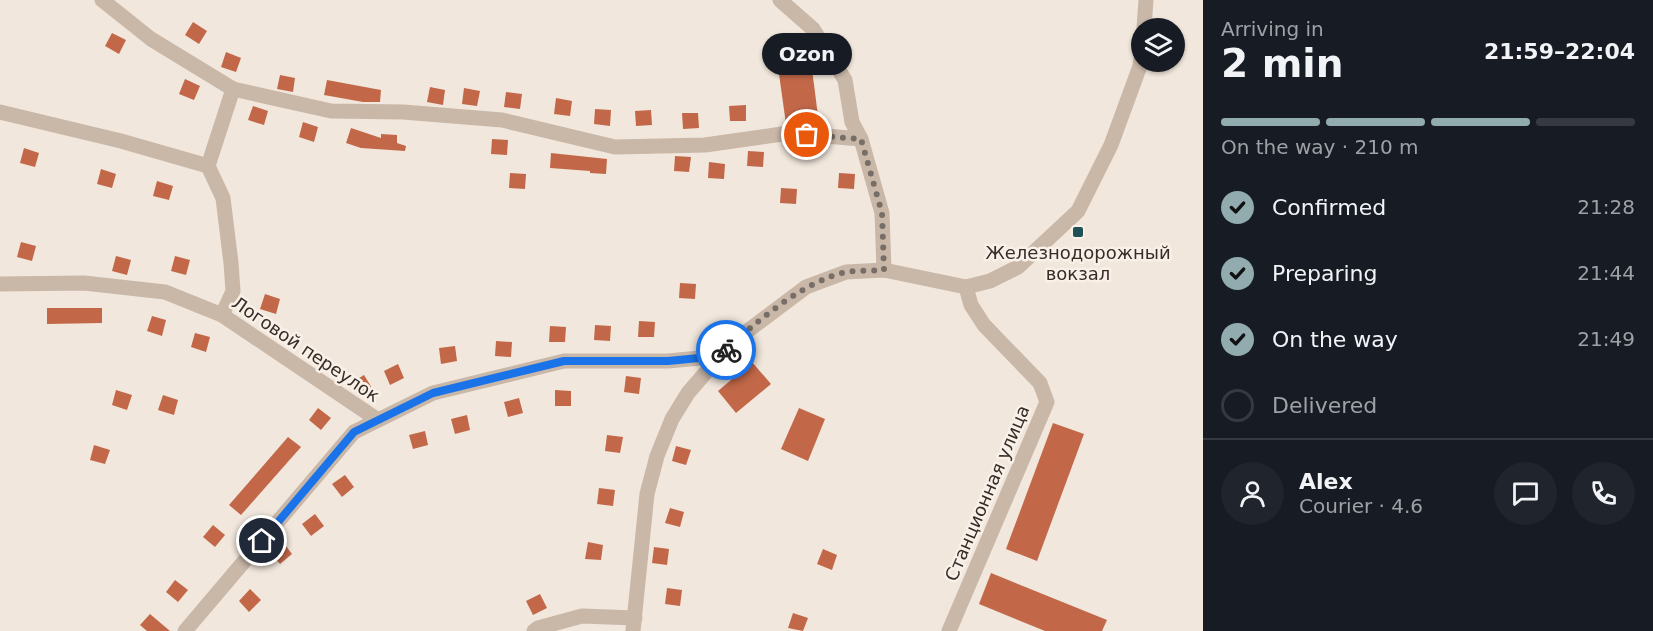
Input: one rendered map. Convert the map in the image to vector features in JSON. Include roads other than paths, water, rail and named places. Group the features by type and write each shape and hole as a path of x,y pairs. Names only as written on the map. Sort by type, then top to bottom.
{"street":[{"path":"102,0 151,39 233,89 331,111 403,112 502,120 615,147 705,145 789,134 861,139"},
{"path":"780,0 813,30 845,80 852,122 861,139 882,213 884,270"},
{"path":"1145,18 1146,0"},
{"path":"534,631 582,616 634,624 647,494 657,456 672,419 687,393 738,338 806,287 846,272 884,270 966,287 990,281 1018,267 1078,211 1112,145 1138,72"},
{"path":"222,315 233,291 231,263 223,198 208,166 233,89"},
{"path":"0,112 121,141 208,166"},
{"name":"Логовой переулок","path":"0,284 84,283 165,292 222,315 378,420"},
{"name":"Станционная улица","path":"949,631 1047,402 1040,383 984,325 971,305 966,287"},
{"path":"185,631 354,432 433,393 564,361 668,361 720,356"}],"place":[{"name":"Ozon","path":"807,135"},
{"name":"Железнодорожный вокзал","path":"1078,232"}]}
